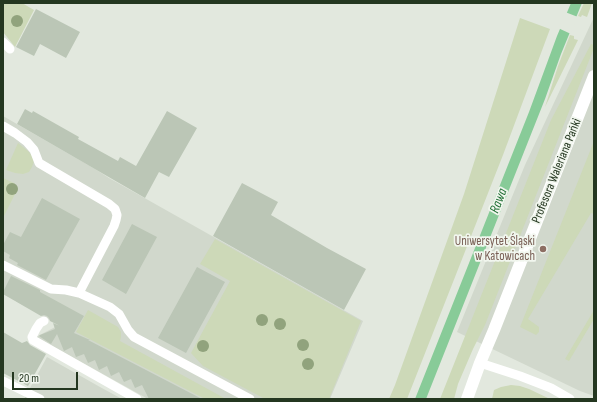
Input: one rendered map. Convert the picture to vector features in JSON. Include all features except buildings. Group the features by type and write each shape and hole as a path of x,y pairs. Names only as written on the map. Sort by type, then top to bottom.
{"street":[{"name":"Profesora Waleriana Pańki","path":"467,399 594,76"}],"lane":[{"path":"3,42 10,49"},
{"path":"3,126 27,142 34,150 39,163 115,209 117,215 114,226 79,294"},
{"path":"3,265 51,289 66,290 110,307 119,314 128,330 134,336 250,399"},
{"path":"44,322 36,329 32,337 33,340 137,399"},
{"path":"480,363 551,388 570,399"},
{"path":"3,381 40,399"}],"shaded area":[{"path":"4,3 22,3 34,10 15,47 3,32"},
{"path":"584,3 592,3 587,17 582,15 581,17 578,16"},
{"name":"Uniwersytet Śląski w Katowicach","path":"594,17 594,396 580,391 457,332 525,165"},
{"path":"520,18 550,29 503,155 407,399 389,399 464,194"},
{"path":"570,35 574,36 574,39 578,40 545,107 558,66"},
{"path":"591,44 594,45 594,48 485,325 458,384 454,399 440,399 551,120"},
{"path":"3,116 109,178 363,321 330,399 148,399 36,337 59,325 3,294"},
{"path":"594,141 594,214 591,213 528,319 539,327 539,332 536,335 520,327"},
{"path":"18,143 28,151 34,161 29,172 23,174 6,170"},
{"path":"3,178 14,183 16,186 16,192 3,218"},
{"path":"215,239 361,321 329,399 265,399 203,366 191,353 230,281 200,264"},
{"path":"88,310 118,327 121,332 120,341 226,399 205,399 76,332"},
{"path":"594,310 594,319 569,361 565,359"},
{"path":"47,357 100,387 122,399 24,399"},
{"path":"511,385 529,389 550,399 492,399 494,390"}],"water":[{"name":"Rawa","path":"571,3 582,3 426,399 415,399 529,112 557,36"}],"pier":[{"path":"565,12 578,17 571,34 558,28"}],"place":[{"name":"Uniwersytet Śląski w Katowicach","path":"543,249"}]}
